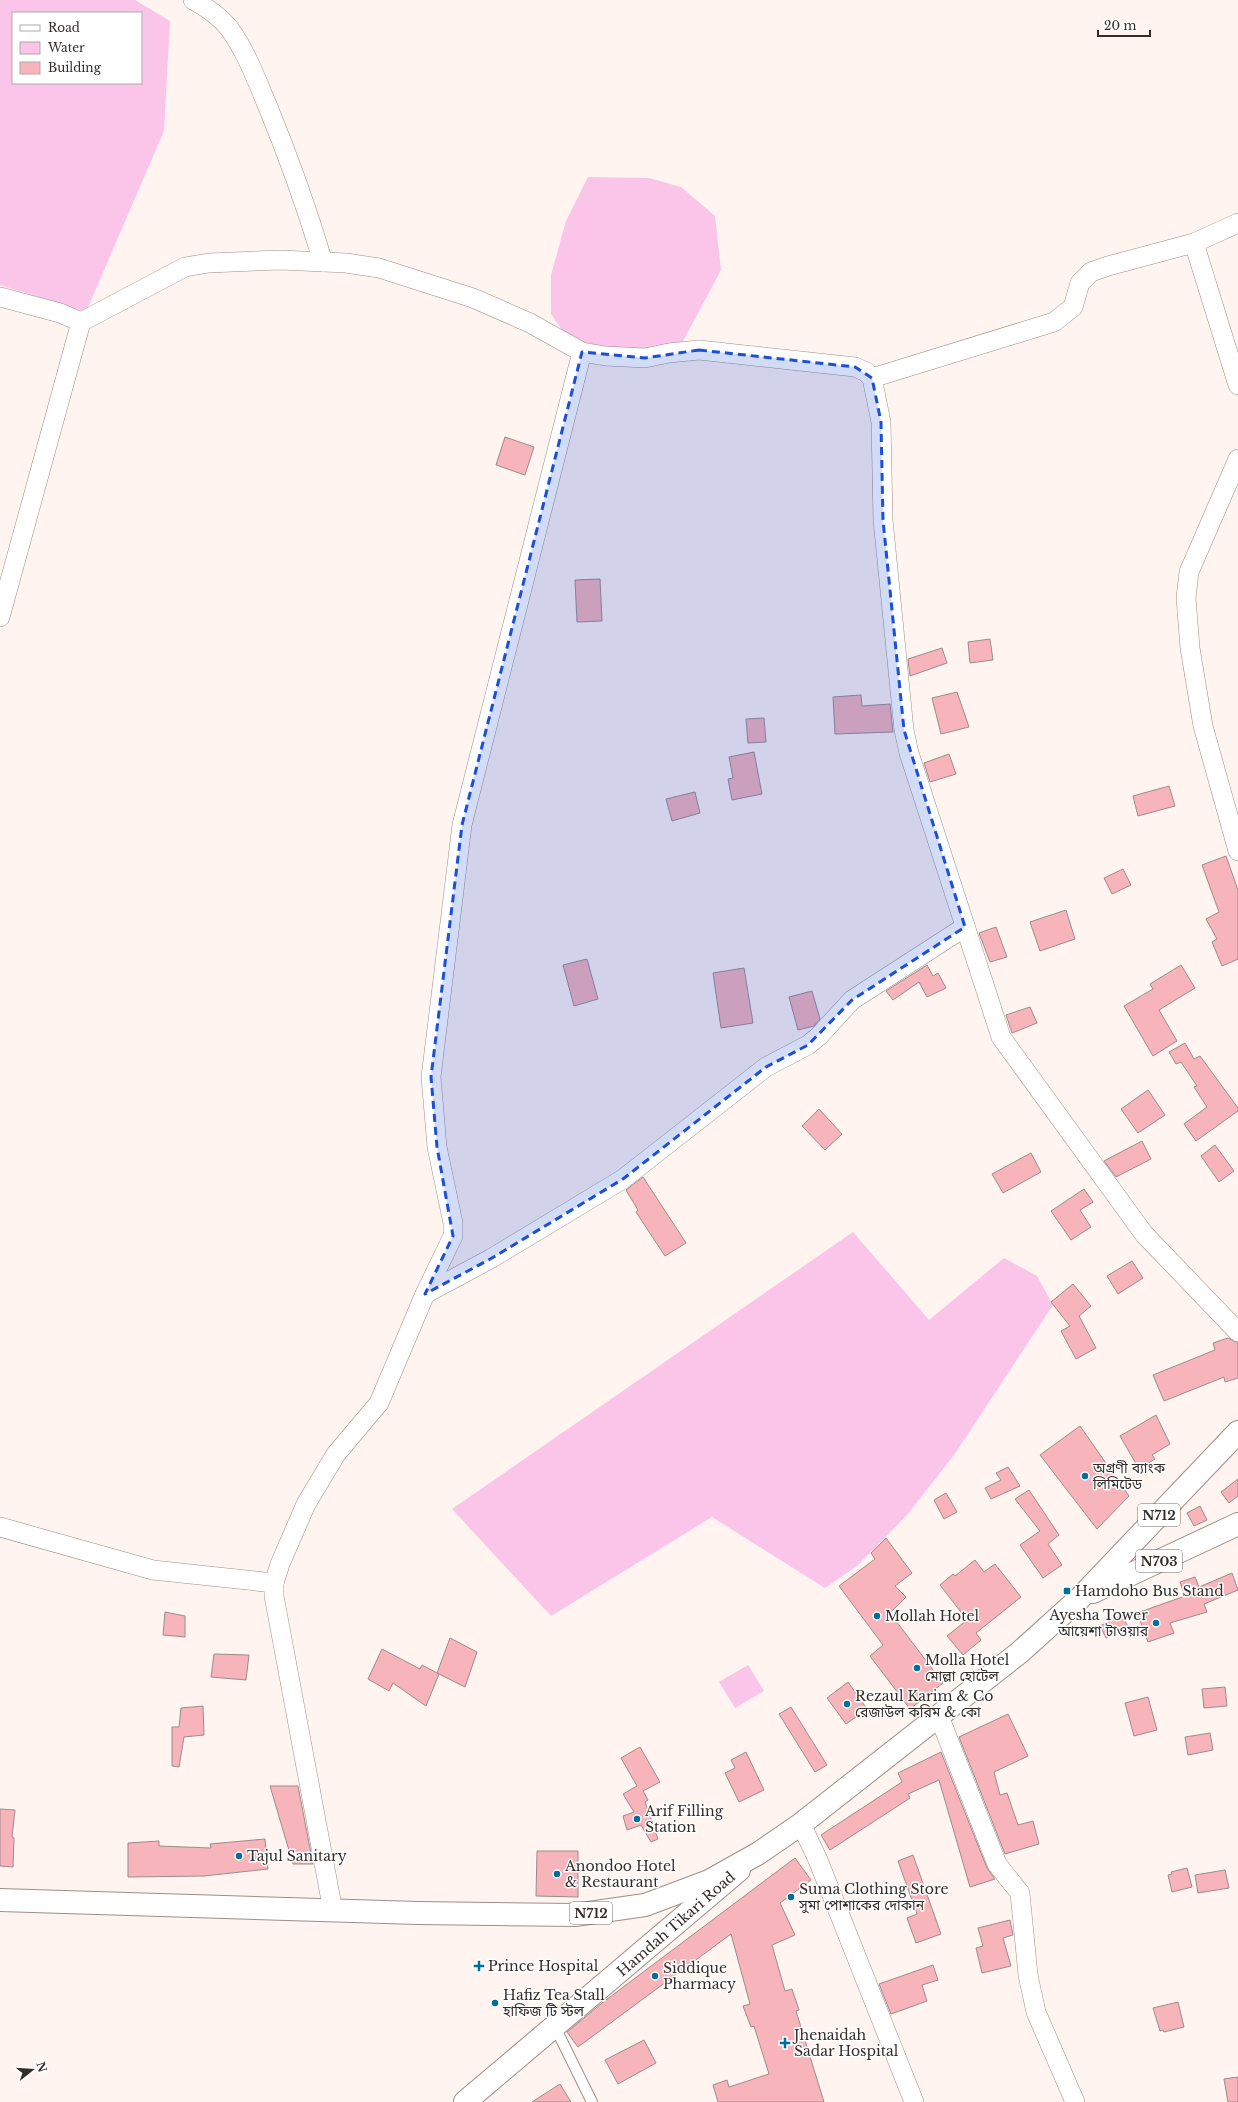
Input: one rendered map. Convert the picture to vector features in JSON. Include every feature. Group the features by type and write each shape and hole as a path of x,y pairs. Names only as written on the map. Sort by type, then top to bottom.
{"main road":[{"name":"N712","path":"0,1900 333,1911 575,1915 645,1905 709,1881 759,1853 801,1824 1019,1653 1080,1598 1238,1432"},
{"name":"N703","path":"1080,1598 1238,1524"},
{"name":"Hamdah Tikari Road","path":"465,2102 759,1853"}],"street":[{"path":"193,0 214,13 228,27 258,84 293,168 323,262"},
{"path":"872,378 1054,322 1074,307 1080,283 1091,272 1194,243 1238,223"},
{"path":"1194,243 1238,385"},
{"path":"0,616 81,322 185,267 209,263 280,260 323,262 379,268 473,298 530,323 582,352 605,356 644,358 669,353 699,350 854,367 866,372 872,378 881,422 883,520 904,730 909,753 1001,1037 1144,1234 1238,1332"},
{"path":"0,297 54,312 81,322"},
{"path":"333,1911 274,1596 274,1583 280,1564 306,1504 336,1454 379,1403 425,1294 453,1236 453,1223 437,1147 431,1077 462,825 582,352"},
{"path":"1238,459 1189,572 1186,598 1190,648 1203,726 1238,851"},
{"path":"425,1294 492,1258 623,1179 766,1067 814,1040 852,1000 965,927"},
{"path":"0,1527 153,1570 274,1583"},
{"path":"939,1716 997,1864 1020,1893 1028,1975 1036,2012 1075,2102"},
{"path":"801,1824 818,1860 914,2102"}],"lane":[{"path":"555,2027 592,2102"}],"highlighted area":[{"path":"699,350 855,367 872,378 881,422 883,520 904,730 965,927 852,1000 808,1045 766,1067 623,1179 492,1258 425,1294 453,1236 437,1147 431,1077 462,825 582,352 645,358"}],"water":[{"path":"0,0 135,0 170,21 164,131 86,312 0,285"},
{"path":"588,177 649,178 681,187 715,216 721,270 681,345 648,356 592,349 566,336 551,314 551,275 566,221"},
{"path":"853,1232 929,1320 1004,1258 1037,1276 1053,1305 954,1455 907,1515 858,1565 825,1588 712,1517 551,1616 452,1509"},
{"path":"748,1665 764,1691 735,1708 719,1682"}],"building":[{"path":"505,437 534,447 525,475 496,465"},
{"path":"600,579 602,621 577,622 575,580"},
{"path":"990,639 993,660 970,663 968,642"},
{"path":"942,648 947,663 910,676 908,659"},
{"path":"957,692 969,727 941,734 932,698"},
{"path":"861,695 862,706 890,704 893,732 835,734 833,697"},
{"path":"764,718 766,742 748,743 746,719"},
{"path":"754,752 762,794 732,800 728,779 733,778 729,757"},
{"path":"949,754 956,774 930,782 924,763"},
{"path":"1169,786 1175,806 1138,816 1133,796"},
{"path":"695,792 700,813 672,821 666,799"},
{"path":"1226,856 1238,890 1238,959 1222,966 1212,942 1217,939 1206,919 1219,912 1202,865"},
{"path":"1123,869 1131,885 1112,894 1104,878"},
{"path":"1066,910 1075,939 1040,951 1030,922"},
{"path":"996,927 1007,957 990,962 979,933"},
{"path":"587,959 598,999 574,1006 563,965"},
{"path":"927,965 933,976 938,973 946,988 927,997 919,982 893,1000 886,991"},
{"path":"1181,965 1195,988 1159,1010 1177,1041 1153,1056 1124,1006 1153,989 1150,984"},
{"path":"744,968 753,1023 721,1028 713,973"},
{"path":"812,991 820,1019 814,1026 798,1030 789,997"},
{"path":"1030,1007 1037,1023 1012,1033 1006,1015"},
{"path":"1185,1043 1194,1059 1200,1056 1238,1108 1238,1111 1196,1141 1184,1124 1207,1107 1194,1087 1197,1086 1181,1062 1176,1064 1169,1052"},
{"path":"1148,1090 1165,1115 1138,1133 1121,1109"},
{"path":"819,1109 842,1134 825,1150 802,1126"},
{"path":"1142,1141 1151,1159 1116,1177 1104,1161"},
{"path":"1215,1145 1234,1171 1219,1182 1201,1156"},
{"path":"1031,1153 1041,1172 1003,1193 992,1174"},
{"path":"643,1177 686,1243 665,1256 636,1212 638,1210 626,1190"},
{"path":"1084,1189 1093,1202 1080,1210 1091,1227 1071,1240 1051,1211"},
{"path":"1132,1261 1143,1278 1118,1294 1107,1276"},
{"path":"1073,1284 1091,1306 1079,1316 1096,1348 1076,1359 1061,1331 1070,1326 1051,1302"},
{"path":"1228,1338 1238,1343 1238,1378 1225,1382 1224,1377 1164,1401 1153,1375 1215,1350 1213,1343"},
{"path":"1156,1415 1170,1444 1152,1455 1155,1459 1139,1469 1120,1436"},
{"name":"অগ্রণী ব্যাংক লিমিটেড","path":"1080,1426 1129,1496 1097,1529 1040,1455"},
{"path":"1008,1467 1020,1486 991,1499 985,1488 1001,1480 996,1473"},
{"path":"1238,1479 1238,1496 1229,1503 1221,1492"},
{"path":"1029,1490 1059,1535 1048,1544 1062,1565 1043,1578 1020,1545 1040,1531 1015,1499"},
{"path":"946,1493 957,1512 944,1519 934,1500"},
{"path":"1200,1506 1207,1520 1194,1526 1187,1513"},
{"name":"Mollah Hotel","path":"886,1538 912,1573 895,1586 906,1597 890,1613 943,1683 910,1709 870,1656 883,1645 839,1586 875,1559 871,1553"},
{"path":"975,1560 984,1572 995,1564 1021,1597 976,1633 981,1640 963,1655 947,1636 967,1620 940,1585 953,1574 955,1576"},
{"path":"1232,1573 1238,1590 1204,1604 1207,1612 1170,1623 1174,1633 1148,1642 1137,1613 1185,1596 1180,1582 1195,1577 1199,1587"},
{"path":"165,1612 185,1616 185,1637 163,1635"},
{"path":"1122,1615 1128,1627 1106,1638 1100,1626"},
{"path":"450,1638 477,1652 465,1687 437,1673"},
{"path":"382,1649 420,1669 422,1665 439,1674 426,1706 393,1683 389,1691 368,1679"},
{"path":"214,1654 249,1655 246,1680 211,1677"},
{"name":"Rezaul Karim & Co রেজাউল করিম & কো","path":"848,1682 867,1709 846,1724 827,1698"},
{"path":"1225,1687 1227,1706 1204,1708 1202,1689"},
{"path":"1148,1697 1157,1730 1134,1736 1125,1703"},
{"path":"203,1706 204,1735 184,1737 179,1767 172,1766 172,1727 179,1727 181,1708"},
{"path":"791,1707 827,1765 815,1772 779,1714"},
{"path":"1008,1714 1028,1756 994,1772 1000,1795 1007,1793 1018,1825 1033,1821 1039,1844 1005,1854 959,1737"},
{"path":"1210,1733 1213,1750 1188,1755 1185,1737"},
{"path":"640,1747 660,1782 643,1791 648,1800 645,1802 658,1839 651,1842 641,1825 627,1830 623,1816 634,1812 623,1794 637,1786 621,1758"},
{"path":"746,1752 764,1790 739,1802 725,1773 735,1768 731,1760"},
{"path":"941,1752 987,1868 995,1879 970,1887 939,1780 908,1794 910,1798 830,1850 821,1835 902,1782 898,1773"},
{"path":"270,1786 298,1786 313,1864 293,1864"},
{"path":"0,1809 15,1810 12,1837 14,1838 13,1867 0,1866"},
{"path":"265,1839 268,1869 204,1876 128,1877 128,1843 159,1841 159,1846 211,1848 210,1844"},
{"name":"Anondoo Hotel & Restaurant","path":"537,1851 578,1851 578,1897 536,1896"},
{"path":"913,1855 941,1934 916,1943 907,1918 917,1914 898,1861"},
{"path":"795,1858 811,1880 780,1903 795,1935 772,1945 785,1991 792,1989 799,2010 796,2011 824,2102 718,2102 713,2085 727,2080 729,2087 769,2074 754,2026 751,2027 743,2006 750,2004 731,1934 578,2047 567,2032 602,2003"},
{"path":"1187,1868 1192,1887 1172,1892 1168,1875 1172,1874 1171,1872"},
{"path":"1225,1870 1229,1888 1198,1893 1195,1875"},
{"path":"1010,1920 1013,1935 1003,1938 1011,1966 982,1973 976,1948 983,1946 978,1928"},
{"path":"933,1965 938,1980 922,1985 927,2001 891,2014 879,1984"},
{"path":"1178,2002 1184,2027 1164,2032 1163,2030 1160,2031 1153,2008"},
{"path":"644,2040 656,2063 618,2084 605,2060"},
{"path":"1238,2077 1238,2102 1228,2102 1224,2079"},
{"path":"560,2084 571,2102 532,2102"}],"place":[{"name":"অগ্রণী ব্যাংক লিমিটেড","path":"1085,1476"},
{"name":"Hamdoho Bus Stand","path":"1067,1591"},
{"name":"Mollah Hotel","path":"877,1616"},
{"name":"Ayesha Tower আয়েশা টাওয়ার","path":"1156,1623"},
{"name":"Molla Hotel মোল্লা হোটেল","path":"917,1668"},
{"name":"Rezaul Karim & Co রেজাউল করিম & কো","path":"847,1704"},
{"name":"Arif Filling Station","path":"637,1819"},
{"name":"Tajul Sanitary","path":"239,1856"},
{"name":"Anondoo Hotel & Restaurant","path":"557,1874"},
{"name":"Suma Clothing Store সুমা পোশাকের দোকান","path":"791,1897"},
{"name":"Prince Hospital","path":"479,1966"},
{"name":"Siddique Pharmacy","path":"655,1976"},
{"name":"Hafiz Tea Stall হাফিজ টি স্টল","path":"495,2003"},
{"name":"Jhenaidah Sadar Hospital","path":"785,2043"}]}
